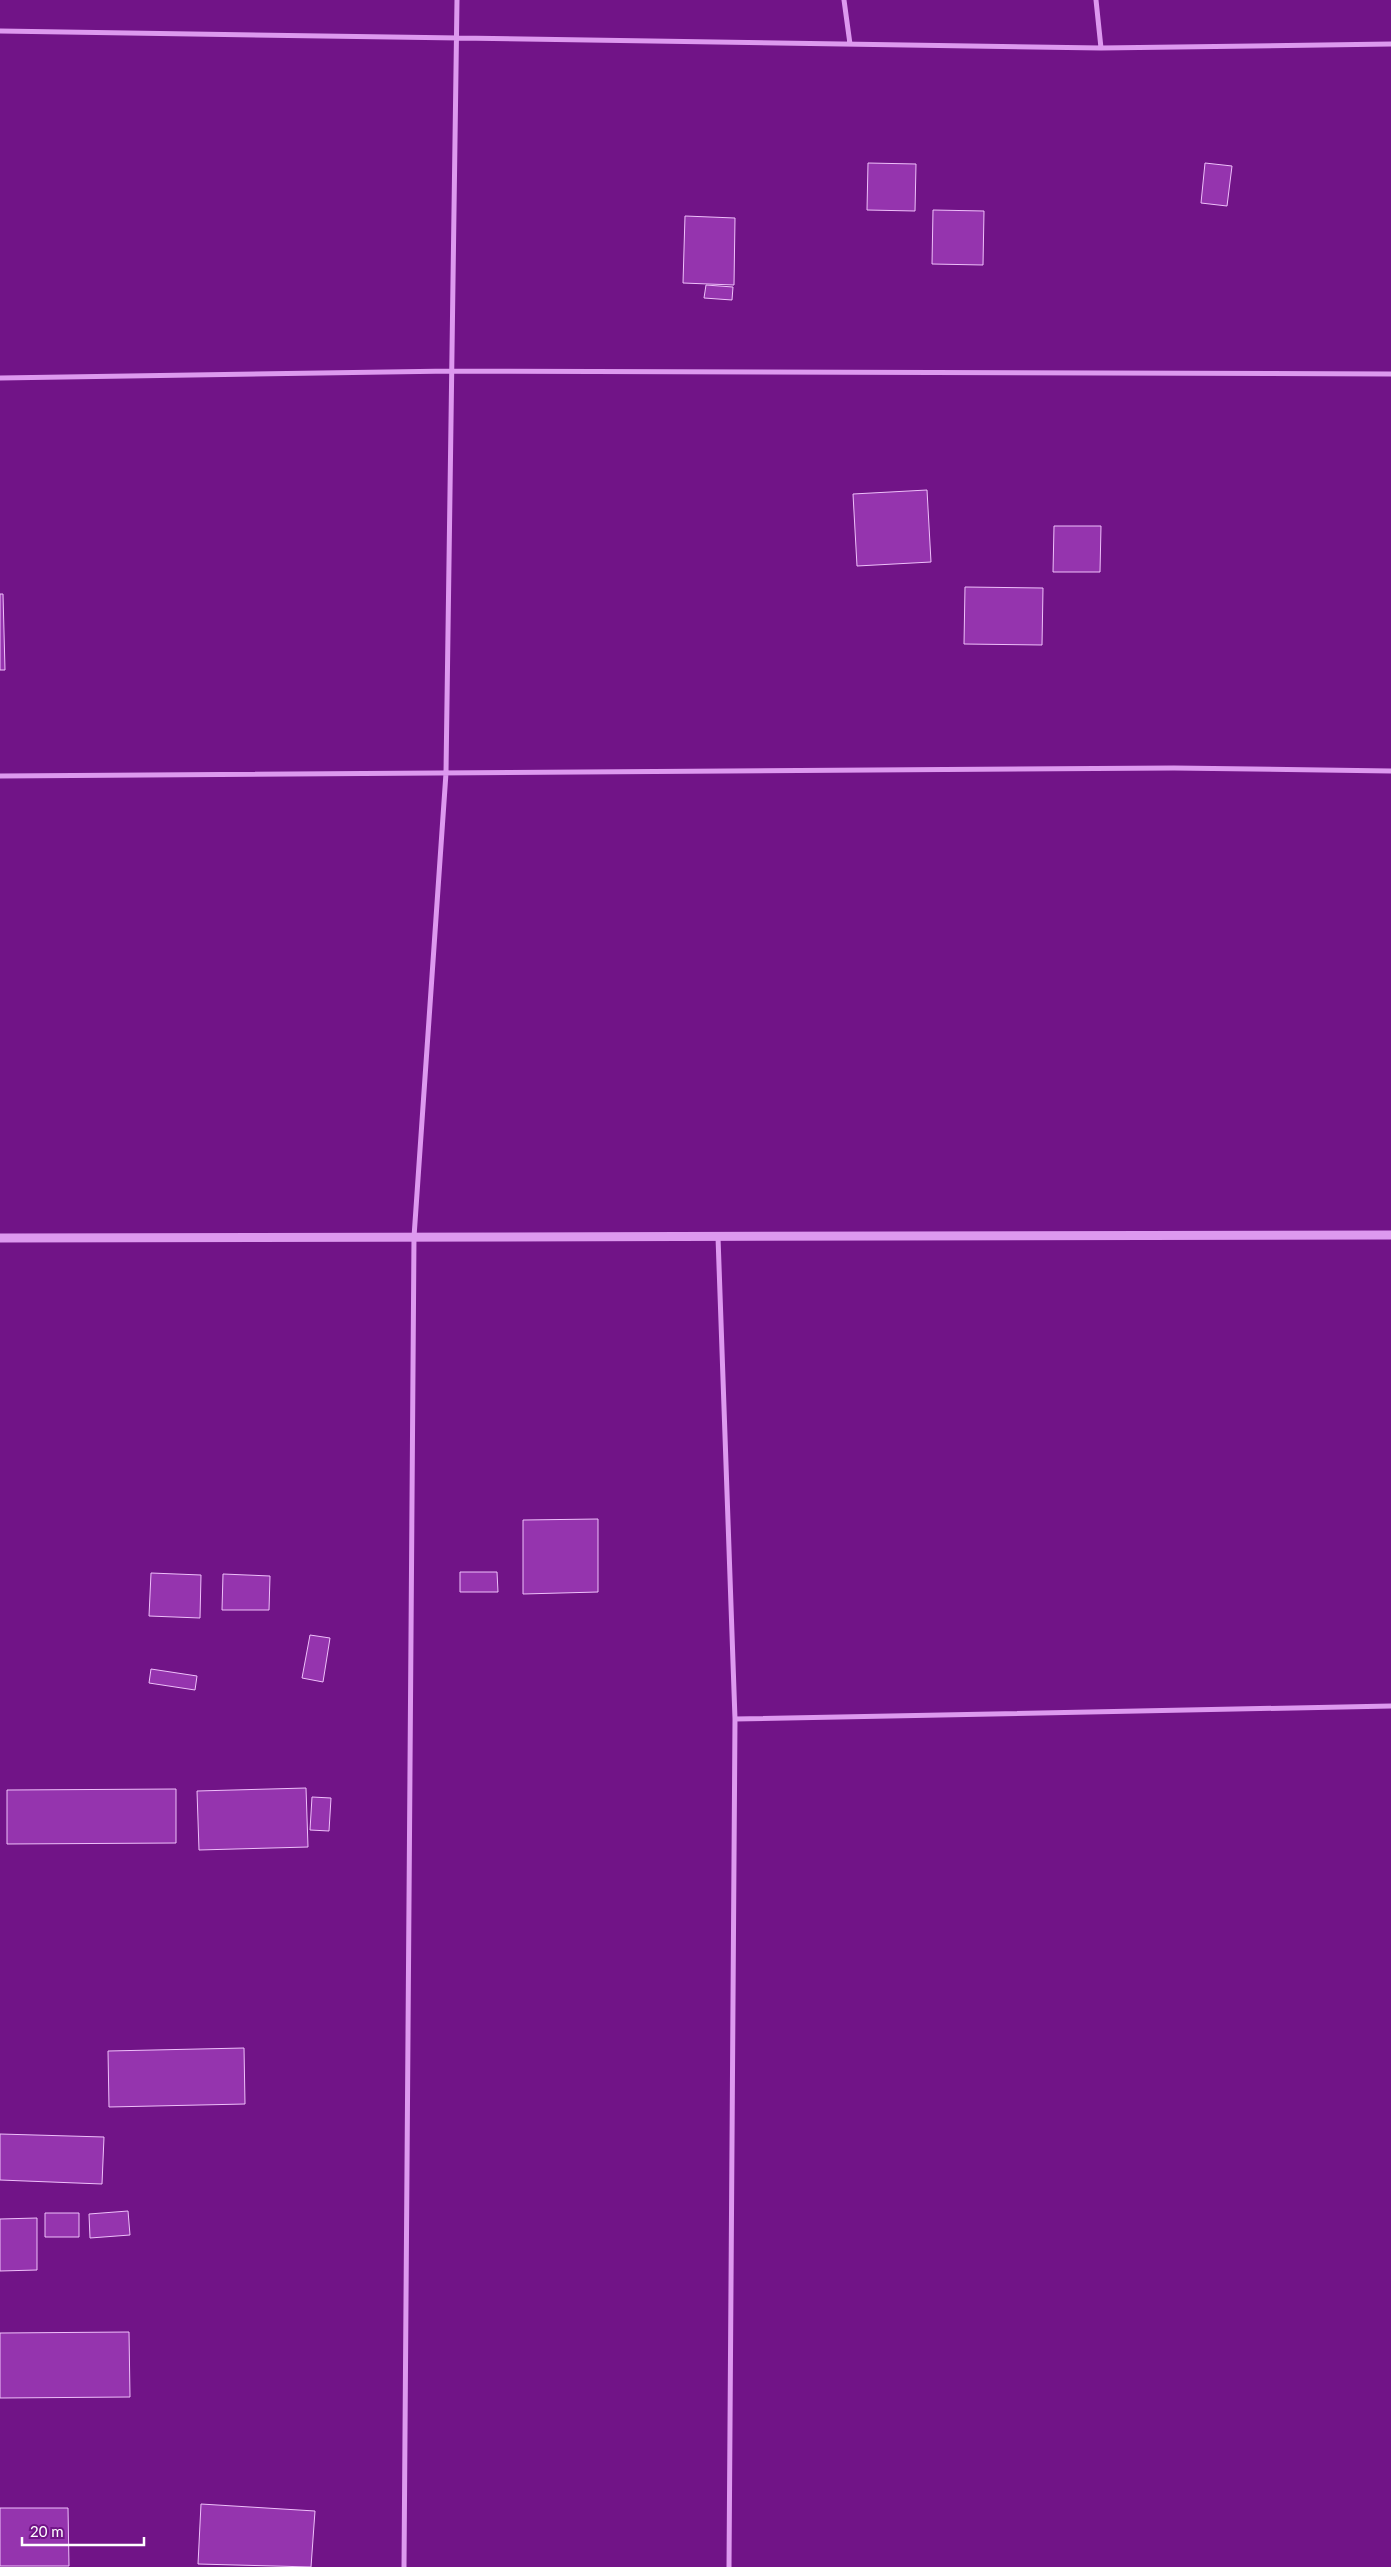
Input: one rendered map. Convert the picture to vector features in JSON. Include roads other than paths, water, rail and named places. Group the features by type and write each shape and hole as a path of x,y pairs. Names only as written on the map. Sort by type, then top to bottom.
{"street":[{"path":"404,2567 414,1237 446,773 457,0"},
{"path":"844,0 850,44"},
{"path":"1096,0 1101,48"},
{"path":"0,31 1101,48 1391,44"},
{"path":"0,378 452,371 1391,374"},
{"path":"0,776 1174,768 1391,771"},
{"path":"0,1238 1391,1235"},
{"path":"718,1237 735,1719 729,2567"},
{"path":"735,1719 1391,1706"}]}
